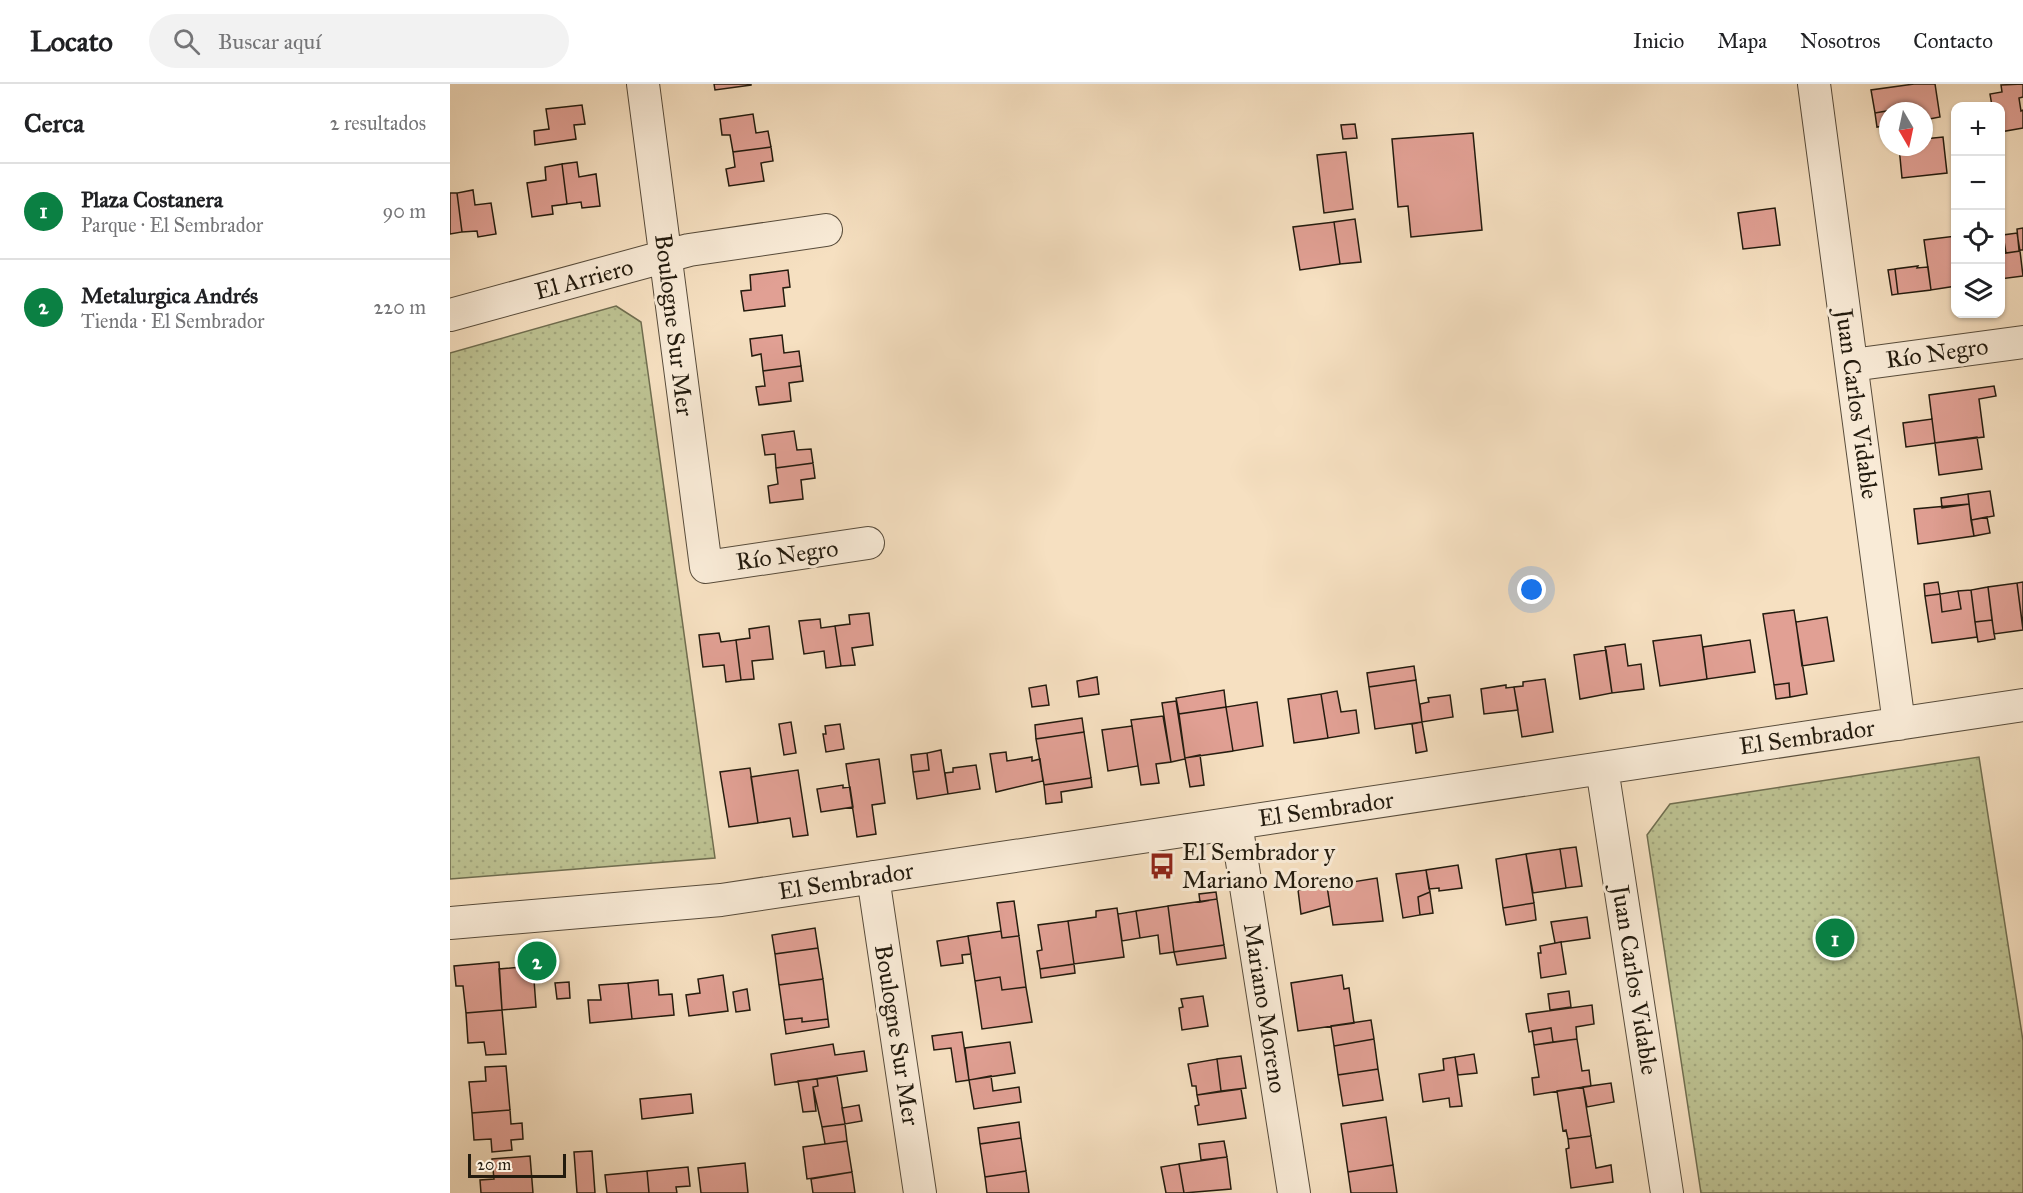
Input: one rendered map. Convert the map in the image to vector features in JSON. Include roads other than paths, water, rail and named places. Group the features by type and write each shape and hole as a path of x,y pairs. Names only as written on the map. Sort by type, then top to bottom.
{"street":[{"name":"Boulogne Sur Mer","path":"643,84 706,567"},
{"name":"Juan Carlos Vidable","path":"1815,84 1899,724"},
{"name":"El Arriero","path":"450,315 689,250 826,230"},
{"name":"Río Negro","path":"1852,365 2023,342"},
{"name":"Río Negro","path":"706,567 868,543"},
{"name":"El Sembrador","path":"450,923 721,900 2023,705"},
{"name":"Juan Carlos Vidable","path":"1602,768 1667,1193"},
{"name":"Mariano Moreno","path":"1236,823 1294,1193"},
{"name":"Boulogne Sur Mer","path":"873,877 920,1193"}],"place":[{"name":"El Sembrador y Mariano Moreno","path":"1162,866"},
{"name":"Plaza Costanera","path":"1835,938"},
{"name":"Metalurgica Andrés","path":"537,961"}]}
